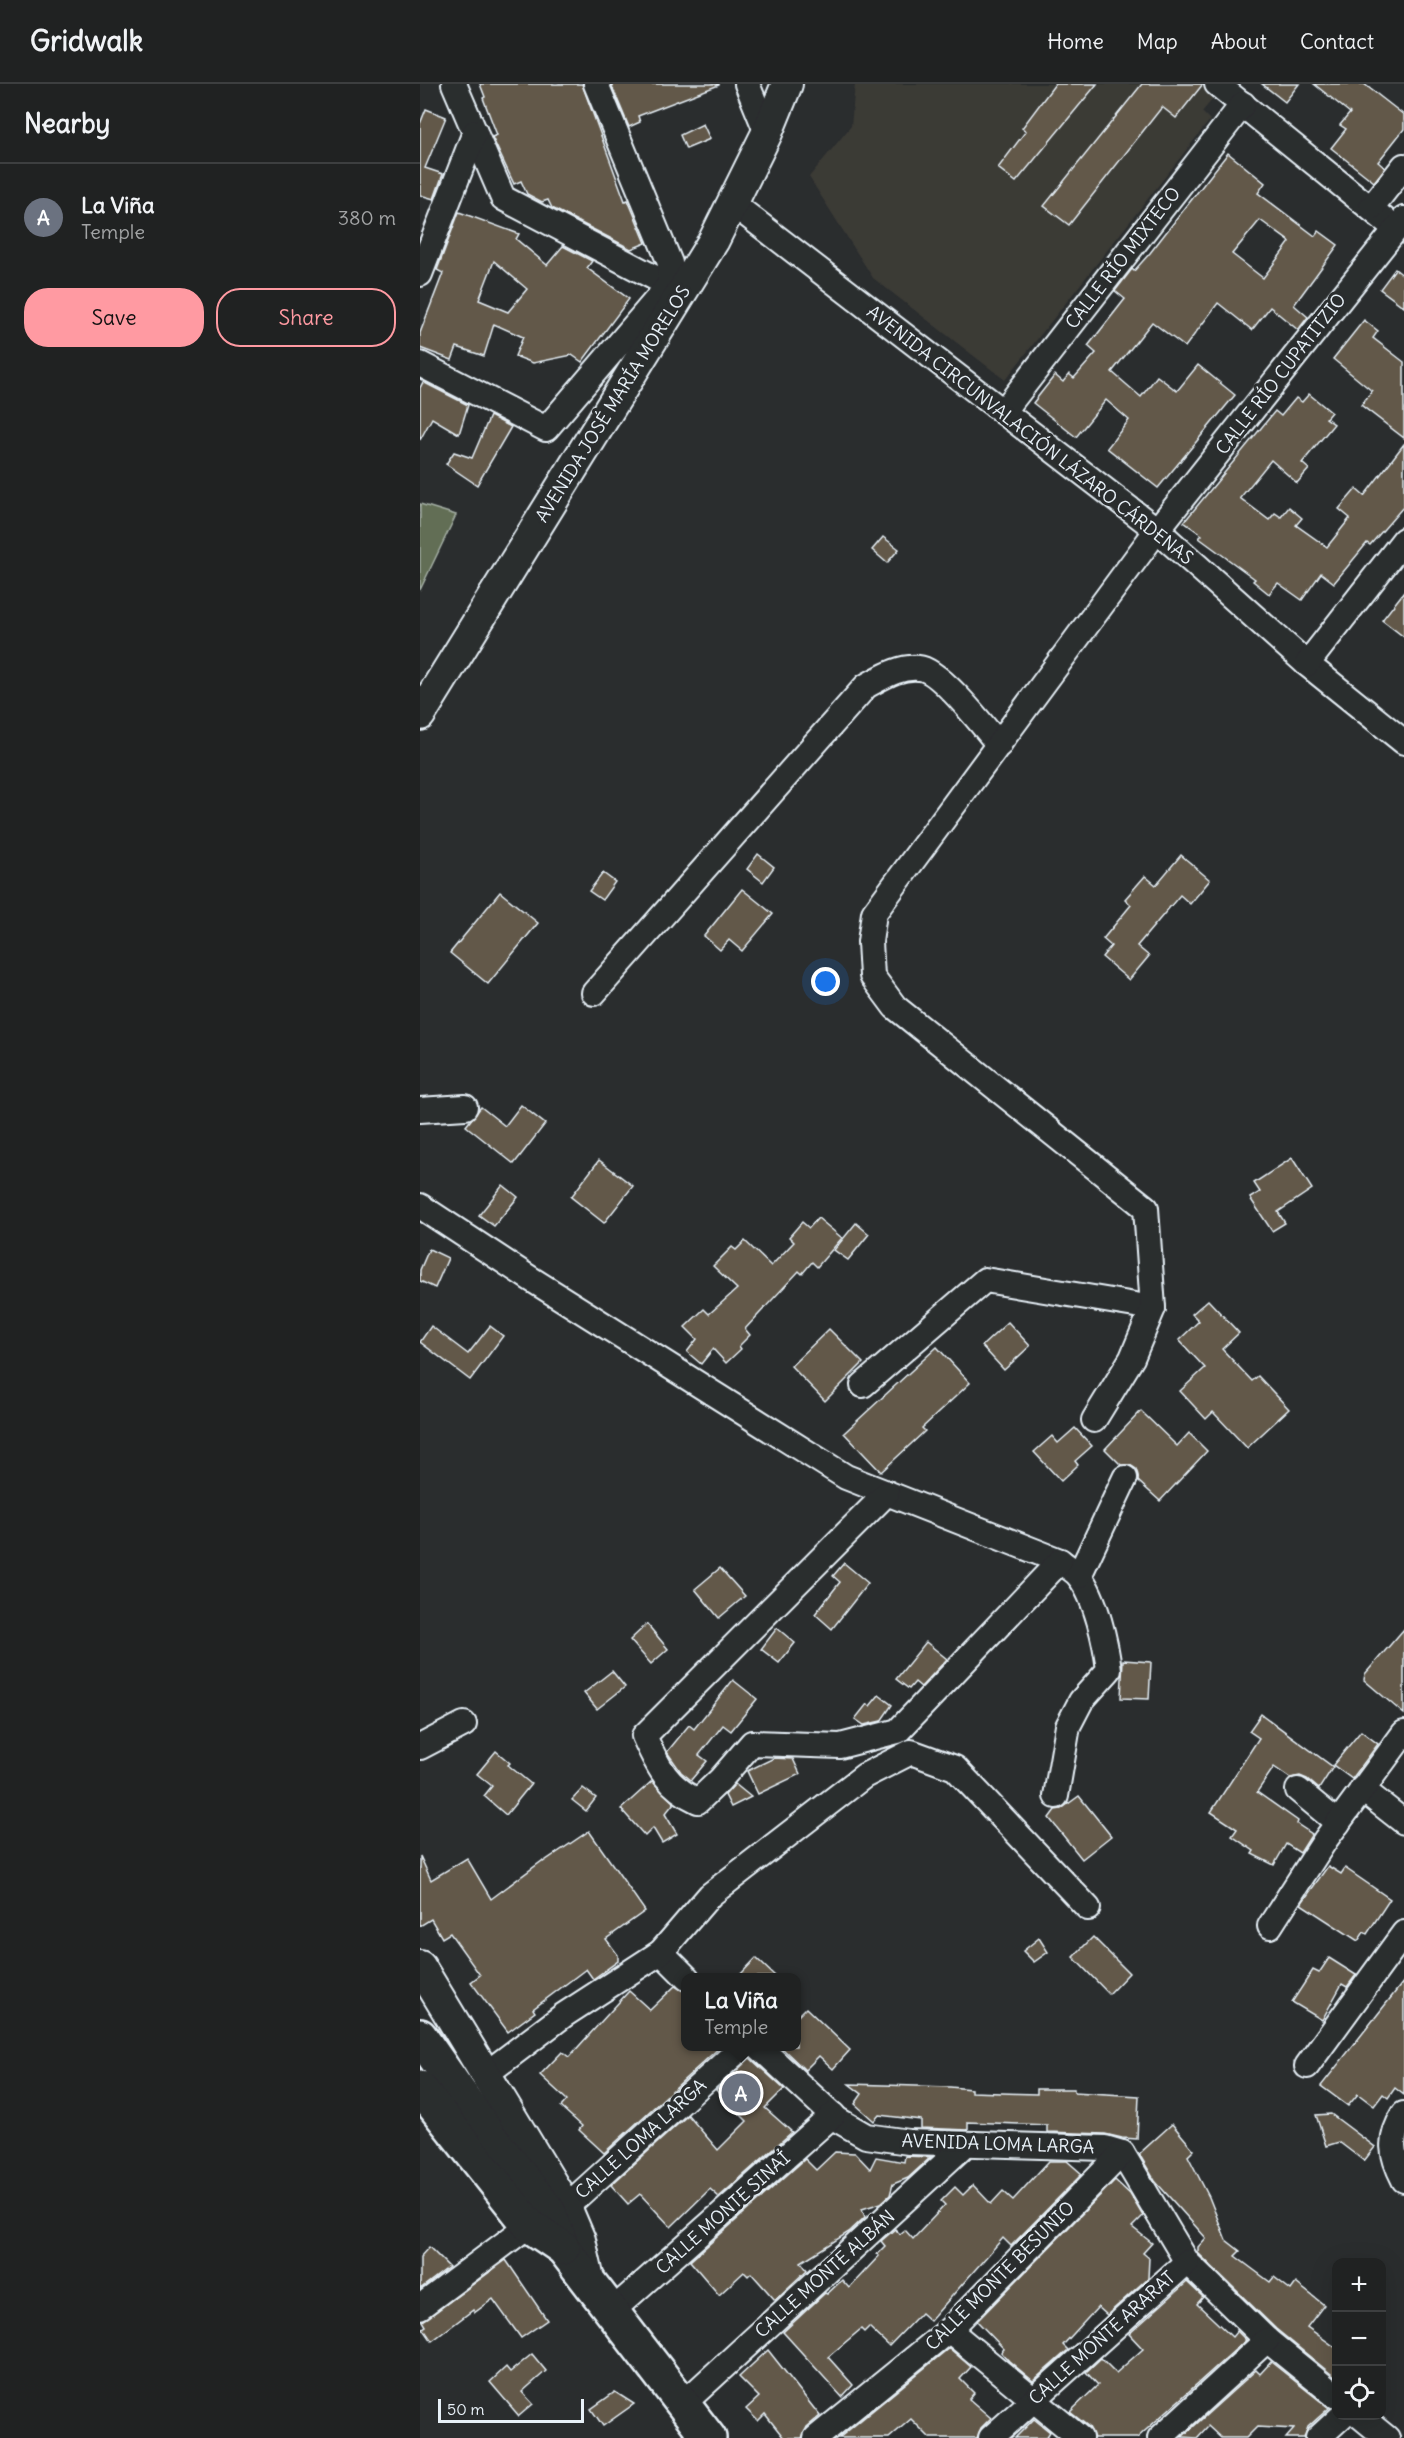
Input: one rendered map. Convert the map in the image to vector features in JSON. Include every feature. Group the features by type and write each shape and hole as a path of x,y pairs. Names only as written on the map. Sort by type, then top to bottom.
{"highway":[{"path":"420,2036 548,2214 563,2248 709,2438"},
{"path":"420,2088 548,2214"}],"main road":[{"name":"AVENIDA JOSÉ MARÍA MORELOS","path":"420,715 676,288 714,240 767,133 787,84"},
{"path":"420,1966 486,2074 548,2214 580,2240 590,2284"}],"street":[{"path":"454,84 503,198 676,288"},
{"path":"596,84 670,263 676,288"},
{"path":"747,84 767,133"},
{"path":"1217,84 1371,208 1400,224"},
{"name":"CALLE RÍO MIXTECO","path":"1003,412 1243,104"},
{"path":"420,274 475,132"},
{"path":"1371,208 1404,166"},
{"name":"AVENIDA CIRCUNVALACIÓN LÁZARO CÁRDENAS","path":"733,204 1157,530 1307,664 1404,742"},
{"name":"CALLE RÍO CUPATITZIO","path":"1153,1308 1146,1208 895,1007 872,976 870,942 874,913 1157,530 1400,224"},
{"path":"420,364 546,429 676,288"},
{"path":"1307,664 1404,540"},
{"path":"594,993 866,686 896,670 921,667 941,679 999,745"},
{"path":"420,1110 465,1107"},
{"path":"420,1206 531,1279 846,1477 1069,1568 1096,1611 1107,1651 1109,1670 1081,1701 1068,1725 1056,1796"},
{"path":"863,1384 985,1280 1153,1308 1132,1358 1094,1420"},
{"path":"887,1493 644,1736 659,1770 680,1792 698,1801 752,1743 840,1746 898,1731 1069,1568 1125,1478"},
{"path":"420,1747 464,1724"},
{"path":"1269,1926 1338,1823 1404,1733"},
{"path":"486,2074 564,2015 661,1952 710,1895 864,1776 911,1752 955,1768 1088,1908"},
{"path":"1362,1789 1404,1822"},
{"path":"1298,1790 1338,1823"},
{"path":"1308,2066 1404,1934"},
{"path":"661,1952 683,1973"},
{"name":"CALLE LOMA LARGA","path":"420,2307 548,2214 737,2051"},
{"name":"AVENIDA LOMA LARGA","path":"763,2051 838,2120 867,2136 909,2142 1105,2148 1122,2153"},
{"path":"1404,2114 1398,2123 1392,2141 1394,2160 1404,2180"},
{"name":"CALLE MONTE SINAÍ","path":"612,2311 833,2115"},
{"name":"CALLE MONTE ALBÁN","path":"683,2404 966,2144"},
{"path":"1122,2153 1187,2262 1267,2340 1332,2393"},
{"name":"CALLE MONTE BESUNIO","path":"816,2438 950,2330 1122,2153"},
{"name":"CALLE MONTE ARARAT","path":"991,2438 1187,2262"},
{"path":"950,2330 1080,2438"},
{"path":"1160,2438 1267,2340"},
{"path":"1318,2438 1337,2420"},
{"path":"1366,2420 1387,2438"},
{"path":"1384,2420 1403,2437"}],"shaded area":[{"path":"855,84 1225,84 1202,112 1210,120 1005,380 873,278 809,177 851,126"}],"green space":[{"path":"420,504 456,515 420,590"}],"building":[{"path":"480,84 582,84 625,201 628,200 646,243 631,249 552,208 548,200 542,202 527,194 521,181 514,184 492,137 497,135"},
{"path":"611,84 719,85 638,116 640,122 629,127"},
{"path":"1055,84 1097,84 1016,182 998,168 1026,131 1022,128"},
{"path":"1142,84 1203,84 1176,118 1162,107 1069,225 1044,206"},
{"path":"1262,84 1299,84 1285,102"},
{"path":"1314,84 1364,84 1404,115 1404,129 1378,162 1385,168 1374,182 1331,148 1346,129 1340,125 1350,113"},
{"path":"426,109 446,117 425,168 443,174 434,199 420,195 420,124"},
{"path":"703,124 710,139 686,149 680,135"},
{"path":"1228,153 1265,183 1258,193 1315,236 1319,231 1338,245 1294,305 1308,317 1298,330 1270,307 1252,330 1218,303 1185,347 1152,322 1112,372 1141,397 1157,376 1177,391 1198,365 1235,395 1158,488 1107,448 1129,420 1106,400 1076,437 1033,403 1055,375 1063,382 1069,374 1074,378 1096,353 1088,346 1125,299 1115,291 1132,269 1134,271","holes":["1260,220 1290,242 1263,278 1232,254"]},
{"path":"459,212 519,234 516,239 547,265 563,246 592,261 587,268 629,299 582,362 572,355 533,363 515,356 523,337 494,324 484,356 457,347 452,360 420,348 420,333 443,273 437,270","holes":["494,261 527,289 508,312 479,300"]},
{"path":"1395,269 1404,276 1404,307 1380,289"},
{"path":"1364,320 1378,331 1373,338 1404,362 1404,438 1361,405 1372,391 1333,359"},
{"path":"423,382 468,405 459,434 432,418 420,440 420,388"},
{"path":"1309,394 1331,412 1326,418 1334,424 1302,463 1309,469 1297,483 1271,460 1240,498 1269,520 1275,513 1281,517 1289,507 1302,518 1296,525 1327,547 1350,518 1339,509 1356,489 1364,496 1404,444 1404,506 1370,545 1367,543 1334,583 1321,573 1302,600 1278,583 1269,594 1253,581 1255,579 1199,538 1202,535 1184,522 1275,411 1281,416 1296,398 1302,402"},
{"path":"490,416 511,427 477,485 446,464 454,452 472,458"},
{"path":"883,537 899,549 887,563 872,550"},
{"path":"1404,592 1404,637 1382,620"},
{"path":"758,854 774,867 763,882 747,869"},
{"path":"1181,855 1210,880 1190,904 1180,895 1137,946 1149,956 1129,980 1102,957 1111,946 1103,939 1131,905 1125,899 1145,876 1156,885"},
{"path":"603,873 615,882 602,900 589,891"},
{"path":"742,889 773,914 742,951 729,940 720,950 704,936"},
{"path":"500,892 538,923 488,984 450,953"},
{"path":"521,1105 545,1124 514,1164 466,1126 481,1107 505,1126"},
{"path":"1292,1158 1312,1189 1278,1212 1285,1223 1272,1231 1250,1198 1260,1192 1254,1183"},
{"path":"599,1160 633,1186 604,1223 571,1197"},
{"path":"503,1185 518,1197 494,1226 479,1215"},
{"path":"818,1218 842,1238 817,1267 812,1262 802,1274 799,1271 745,1329 750,1335 739,1346 741,1349 726,1363 713,1349 701,1364 687,1352 697,1339 685,1327 704,1309 709,1314 737,1289 713,1266 732,1247 736,1250 745,1241 771,1266 794,1242 789,1237 802,1222 809,1228"},
{"path":"856,1223 869,1234 848,1260 834,1250"},
{"path":"429,1249 448,1258 435,1288 420,1281 420,1270"},
{"path":"1208,1300 1239,1333 1222,1349 1252,1381 1258,1376 1289,1409 1247,1448 1213,1412 1206,1419 1180,1391 1205,1368 1179,1340 1199,1321 1192,1314"},
{"path":"1008,1322 1030,1346 1004,1370 982,1346"},
{"path":"431,1326 468,1354 490,1326 503,1336 470,1380 420,1342"},
{"path":"829,1329 863,1363 825,1401 791,1366"},
{"path":"937,1347 970,1383 922,1428 925,1431 881,1472 844,1433"},
{"path":"1141,1411 1177,1446 1189,1433 1207,1451 1160,1501 1138,1481 1136,1469 1130,1465 1121,1465 1105,1449"},
{"path":"1075,1428 1092,1446 1075,1461 1078,1465 1061,1481 1034,1452 1052,1436 1058,1443"},
{"path":"844,1563 868,1583 832,1629 815,1614 840,1582 833,1576"},
{"path":"720,1568 745,1596 719,1618 695,1589"},
{"path":"647,1624 668,1649 651,1664 630,1640"},
{"path":"777,1628 795,1643 779,1663 761,1649"},
{"path":"1404,1629 1404,1714 1364,1680 1365,1674"},
{"path":"926,1642 947,1659 921,1687 915,1682 909,1689 896,1679"},
{"path":"1123,1660 1151,1662 1149,1699 1121,1698"},
{"path":"612,1671 625,1687 597,1709 584,1693"},
{"path":"733,1680 757,1699 731,1731 723,1725 699,1755 707,1761 691,1780 681,1772 667,1752 689,1725 694,1729"},
{"path":"879,1695 892,1705 881,1721 864,1725 855,1719 867,1704 870,1706"},
{"path":"1261,1714 1333,1767 1319,1789 1307,1779 1300,1776 1290,1778 1274,1767 1257,1792 1298,1821 1297,1824 1312,1834 1300,1853 1286,1844 1274,1865 1252,1854 1254,1851 1232,1836 1237,1829 1211,1812 1259,1738 1249,1731"},
{"path":"1361,1731 1378,1744 1352,1779 1333,1765"},
{"path":"496,1751 510,1763 508,1765 531,1784 506,1815 484,1796 492,1786 477,1774"},
{"path":"774,1758 793,1759 800,1774 758,1794 747,1771"},
{"path":"652,1781 674,1803 665,1814 677,1834 662,1843 653,1828 645,1836 621,1809"},
{"path":"735,1784 751,1797 731,1807 725,1795"},
{"path":"583,1788 596,1798 586,1811 572,1800"},
{"path":"1079,1796 1111,1836 1082,1859 1049,1818 1055,1810 1061,1809"},
{"path":"589,1831 645,1911 606,1939 618,1955 618,1961 593,1979 586,1969 533,2009 535,2012 508,2032 471,1982 480,1975 450,1933 442,1938 431,1919 420,1926 420,1856 431,1880 467,1858 491,1899 542,1861"},
{"path":"1328,1866 1341,1874 1345,1868 1390,1899 1367,1934 1364,1932 1358,1941 1301,1904"},
{"path":"1093,1937 1129,1973 1109,1994 1073,1957"},
{"path":"1039,1938 1048,1952 1034,1962 1023,1951"},
{"path":"756,1958 772,1973 742,1973"},
{"path":"1329,1958 1356,1975 1347,1987 1342,1984 1322,2020 1292,2002 1313,1970 1319,1973"},
{"path":"1404,1981 1404,2095 1395,2088 1388,2098 1383,2094 1374,2106 1358,2094 1348,2106 1321,2086"},
{"path":"675,1986 681,1989 681,2051 716,2051 604,2153 579,2130 582,2126 561,2107 567,2100 540,2075 562,2052 569,2057 629,1991 650,2010"},
{"path":"806,2008 850,2050 833,2069 819,2056 805,2070 785,2051 801,2051 801,2013"},
{"path":"750,2058 784,2089 765,2108 792,2132 719,2197 710,2189 671,2227 640,2194 628,2204 611,2185 688,2115 718,2150 747,2121 716,2090"},
{"path":"849,2084 950,2087 971,2089 971,2092 1037,2094 1037,2089 1074,2089 1074,2092 1139,2096 1137,2139 1105,2134 1047,2132 1047,2125 968,2122 968,2130 921,2128 921,2120 879,2115 874,2121 855,2104 862,2094"},
{"path":"1331,2114 1375,2147 1364,2161 1339,2142 1326,2146 1316,2115"},
{"path":"1172,2124 1194,2150 1188,2156 1209,2197 1226,2240 1240,2251 1235,2256 1270,2282 1274,2277 1291,2290 1296,2283 1324,2305 1307,2327 1332,2345 1332,2375 1276,2329 1198,2253 1198,2247 1206,2238 1155,2181 1139,2154"},
{"path":"835,2152 855,2153 870,2169 876,2157 904,2162 905,2156 931,2157 908,2178 893,2184 890,2195 881,2203 862,2209 865,2217 849,2232 801,2262 807,2270 775,2300 751,2273 748,2276 744,2272 719,2295 690,2261 805,2159 816,2170"},
{"path":"1049,2161 1067,2161 1082,2174 1011,2246 1003,2238 930,2321 921,2313 889,2346 869,2327 864,2332 861,2329 828,2357 853,2385 842,2397 783,2332 842,2280 849,2288 879,2256 877,2254 885,2246 881,2241 895,2229 900,2234 905,2230 913,2239 945,2205 941,2201 955,2187 963,2195 973,2185 991,2204 1003,2191 1013,2200"},
{"path":"1115,2180 1130,2194 1143,2216 1132,2227 1152,2243 1143,2253 1149,2258 1148,2278 1107,2315 1098,2307 1063,2345 1068,2350 1033,2381 1009,2361 1001,2352 1004,2349 977,2321"},
{"path":"429,2247 449,2267 420,2289 420,2257"},
{"path":"506,2260 547,2320 521,2338 493,2299 474,2313 473,2310 432,2341 423,2328 426,2326 423,2321"},
{"path":"1187,2282 1203,2297 1197,2304 1232,2337 1237,2331 1246,2340 1137,2438 1094,2438 1089,2427 1070,2412 1098,2385 1086,2372 1101,2358 1116,2373 1143,2349 1129,2334"},
{"path":"949,2348 971,2367 960,2379 974,2393 969,2399 991,2418 981,2428 977,2438 930,2438 911,2419 889,2438 839,2438"},
{"path":"768,2350 820,2416 807,2427 802,2438 784,2438 765,2414 758,2421 746,2409 759,2397 739,2377"},
{"path":"532,2354 546,2371 522,2392 533,2404 519,2416 490,2382 506,2367 510,2372"},
{"path":"1271,2362 1329,2408 1308,2427 1304,2438 1286,2438 1294,2429 1257,2427 1246,2438 1221,2438 1208,2426 1197,2438 1182,2437 1256,2370 1260,2374"},
{"path":"615,2392 634,2404 603,2426 591,2409"},
{"path":"1034,2419 1050,2432 1046,2438 1015,2438"}],"place":[{"name":"La Viña","path":"741,2093"}]}
